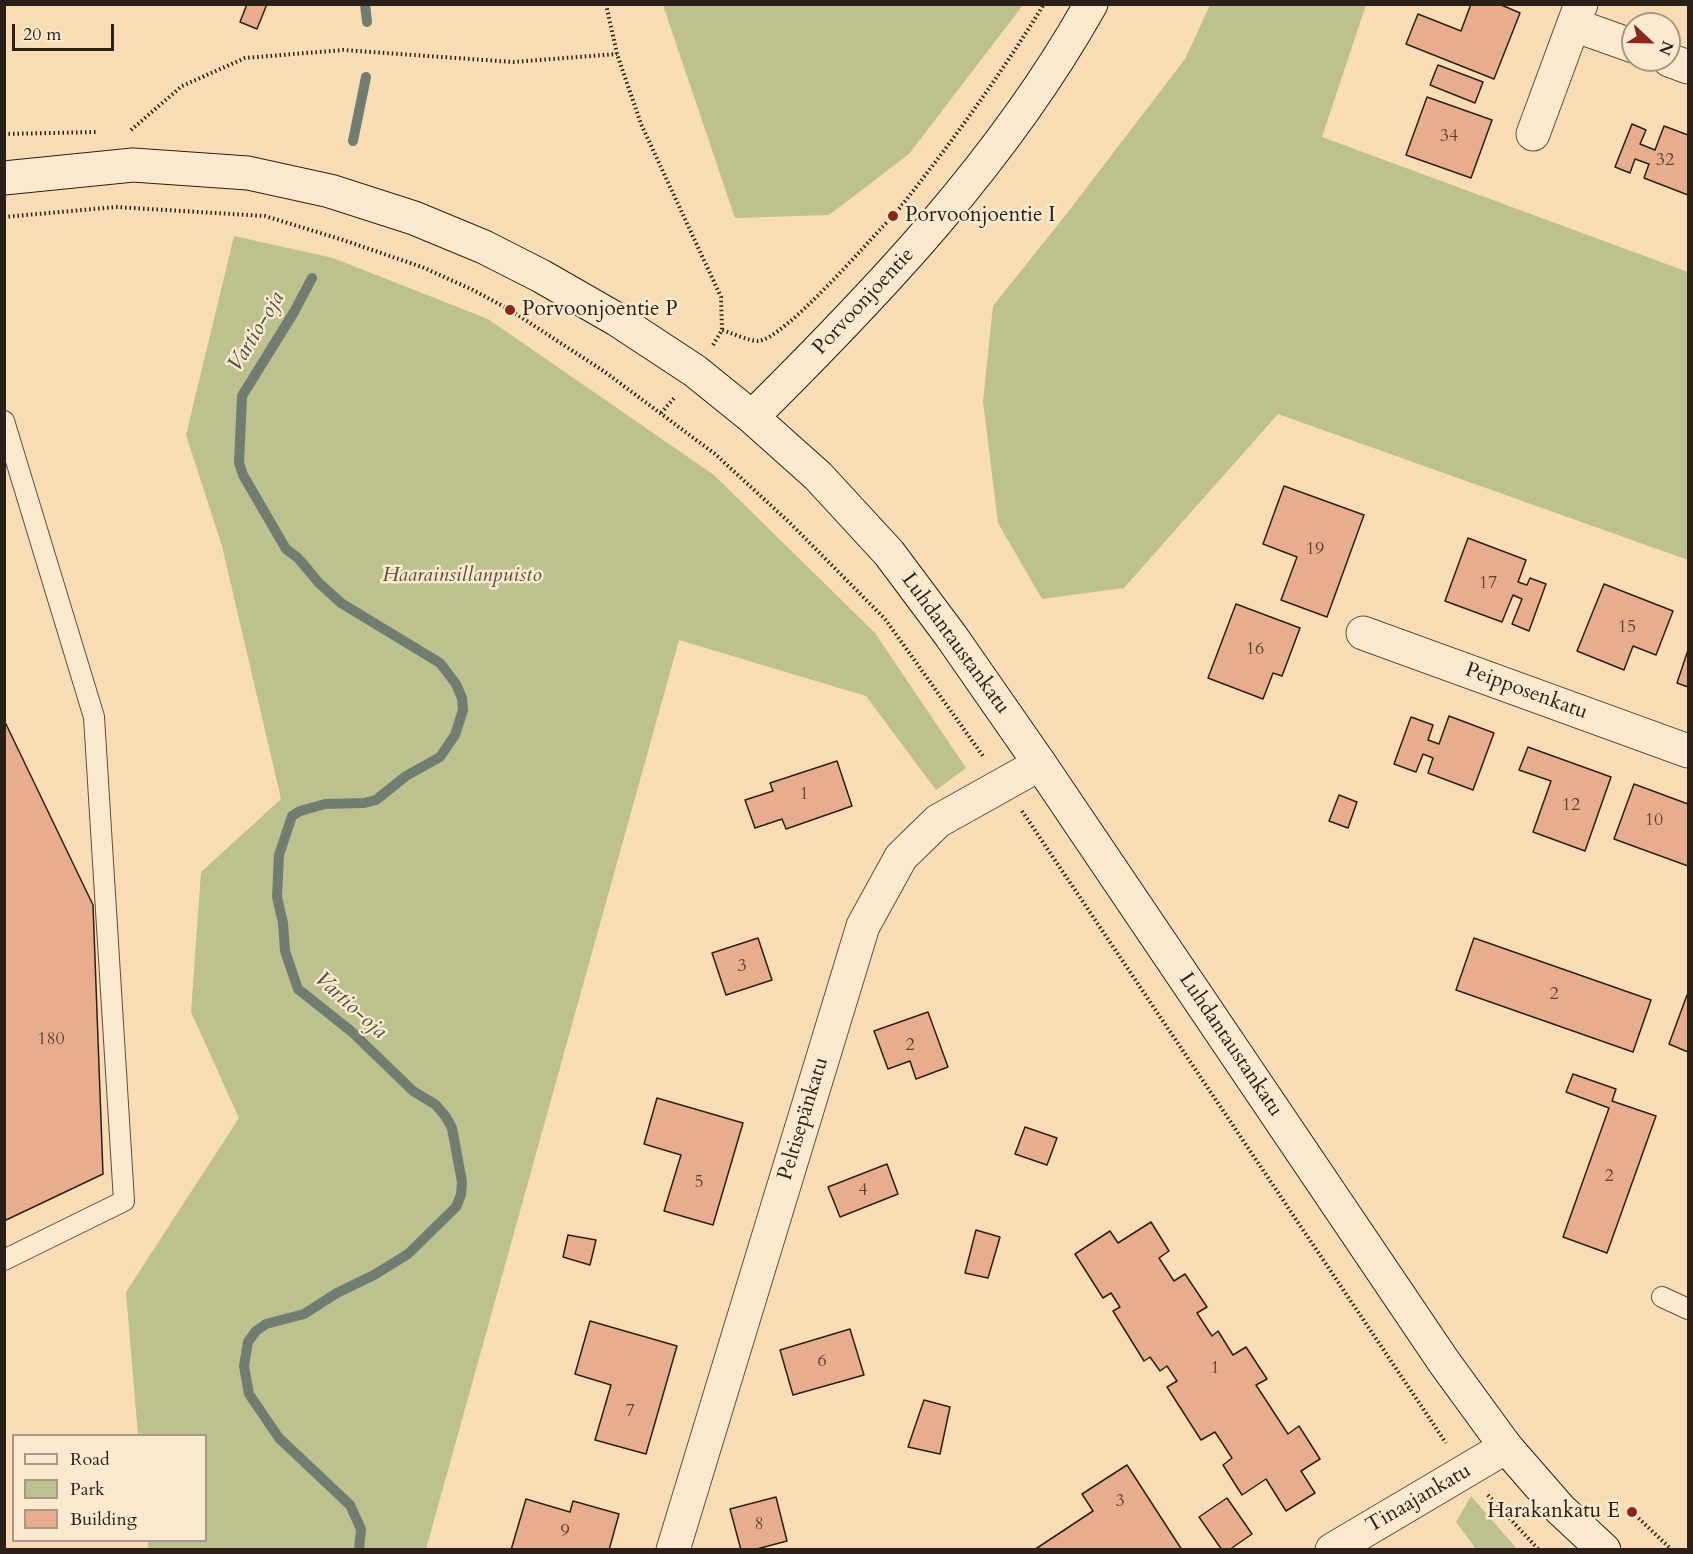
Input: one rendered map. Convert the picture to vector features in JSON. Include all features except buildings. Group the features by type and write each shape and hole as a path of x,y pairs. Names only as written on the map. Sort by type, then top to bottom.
{"street":[{"name":"Porvoonjoentie","path":"752,417 911,253 988,160 1074,36 1091,4"},
{"path":"1533,134 1577,15 1621,39"},
{"name":"Luhdantaustankatu","path":"4,178 133,165 248,173 330,191 414,218 541,276 616,319 695,371 752,417 818,476 889,553 951,636 1040,764 1438,1353 1506,1447 1560,1509 1604,1550"},
{"name":"Peipposenkatu","path":"1363,633 1689,752"},
{"name":"Peltisepänkatu","path":"673,1550 863,926 901,857 938,821 1040,764"},
{"name":"Tinaajankatu","path":"1332,1550 1506,1447"}],"lane":[{"path":"4,421 94,717 124,1201 4,1260"},
{"path":"1662,1297 1689,1309"}],"path":[{"path":"606,4 617,54 641,124 721,297 722,330 695,371 661,413"},
{"path":"722,330 758,341 774,334 794,318 893,216 943,154 1012,57 1044,4"},
{"path":"130,131 182,86 245,58 344,50 513,62 617,54"},
{"path":"4,134 107,132"},
{"path":"4,217 116,207 266,216 422,267 510,310 605,372 715,454 790,523 885,619 1004,784 1466,1472 1539,1550"},
{"path":"1632,1512 1672,1550"}],"green space":[{"path":"663,4 1023,5 909,154 829,215 735,218"},
{"path":"1210,5 1366,5 1322,137 1688,272 1688,560 1278,414 1124,588 1042,599 998,523 983,401 993,306 1185,59"},
{"name":"Haarainsillanpuisto","path":"234,236 333,258 488,319 714,475 875,633 966,768 936,790 866,696 679,640 426,1549 148,1549 148,1542 207,1542 207,1434 138,1434 126,1292 239,1118 191,1012 201,872 281,799 222,546 186,435"},
{"path":"1471,1496 1517,1549 1476,1549 1456,1522"}],"waterway":[{"name":"Vartio-oja","path":"365,4 367,22"},
{"name":"Vartio-oja","path":"353,141 366,77"},
{"name":"Vartio-oja","path":"312,278 294,312 242,396 239,463 243,475 286,549 298,558 319,583 341,603 440,663 456,684 462,698 463,710 455,735 440,757 406,776 376,800 364,803 325,804 300,811 292,816 279,855 277,897 283,923 285,951 298,989 352,1032 413,1091 436,1105 452,1128 462,1182 461,1195 456,1207 408,1254 304,1314 266,1324 256,1331 248,1342 244,1366 249,1394 279,1438 350,1505 361,1529 359,1550"}],"place":[{"name":"Porvoonjoentie I","path":"893,216"},
{"name":"Porvoonjoentie P","path":"510,310"},
{"name":"Harakankatu E","path":"1632,1512"}]}
